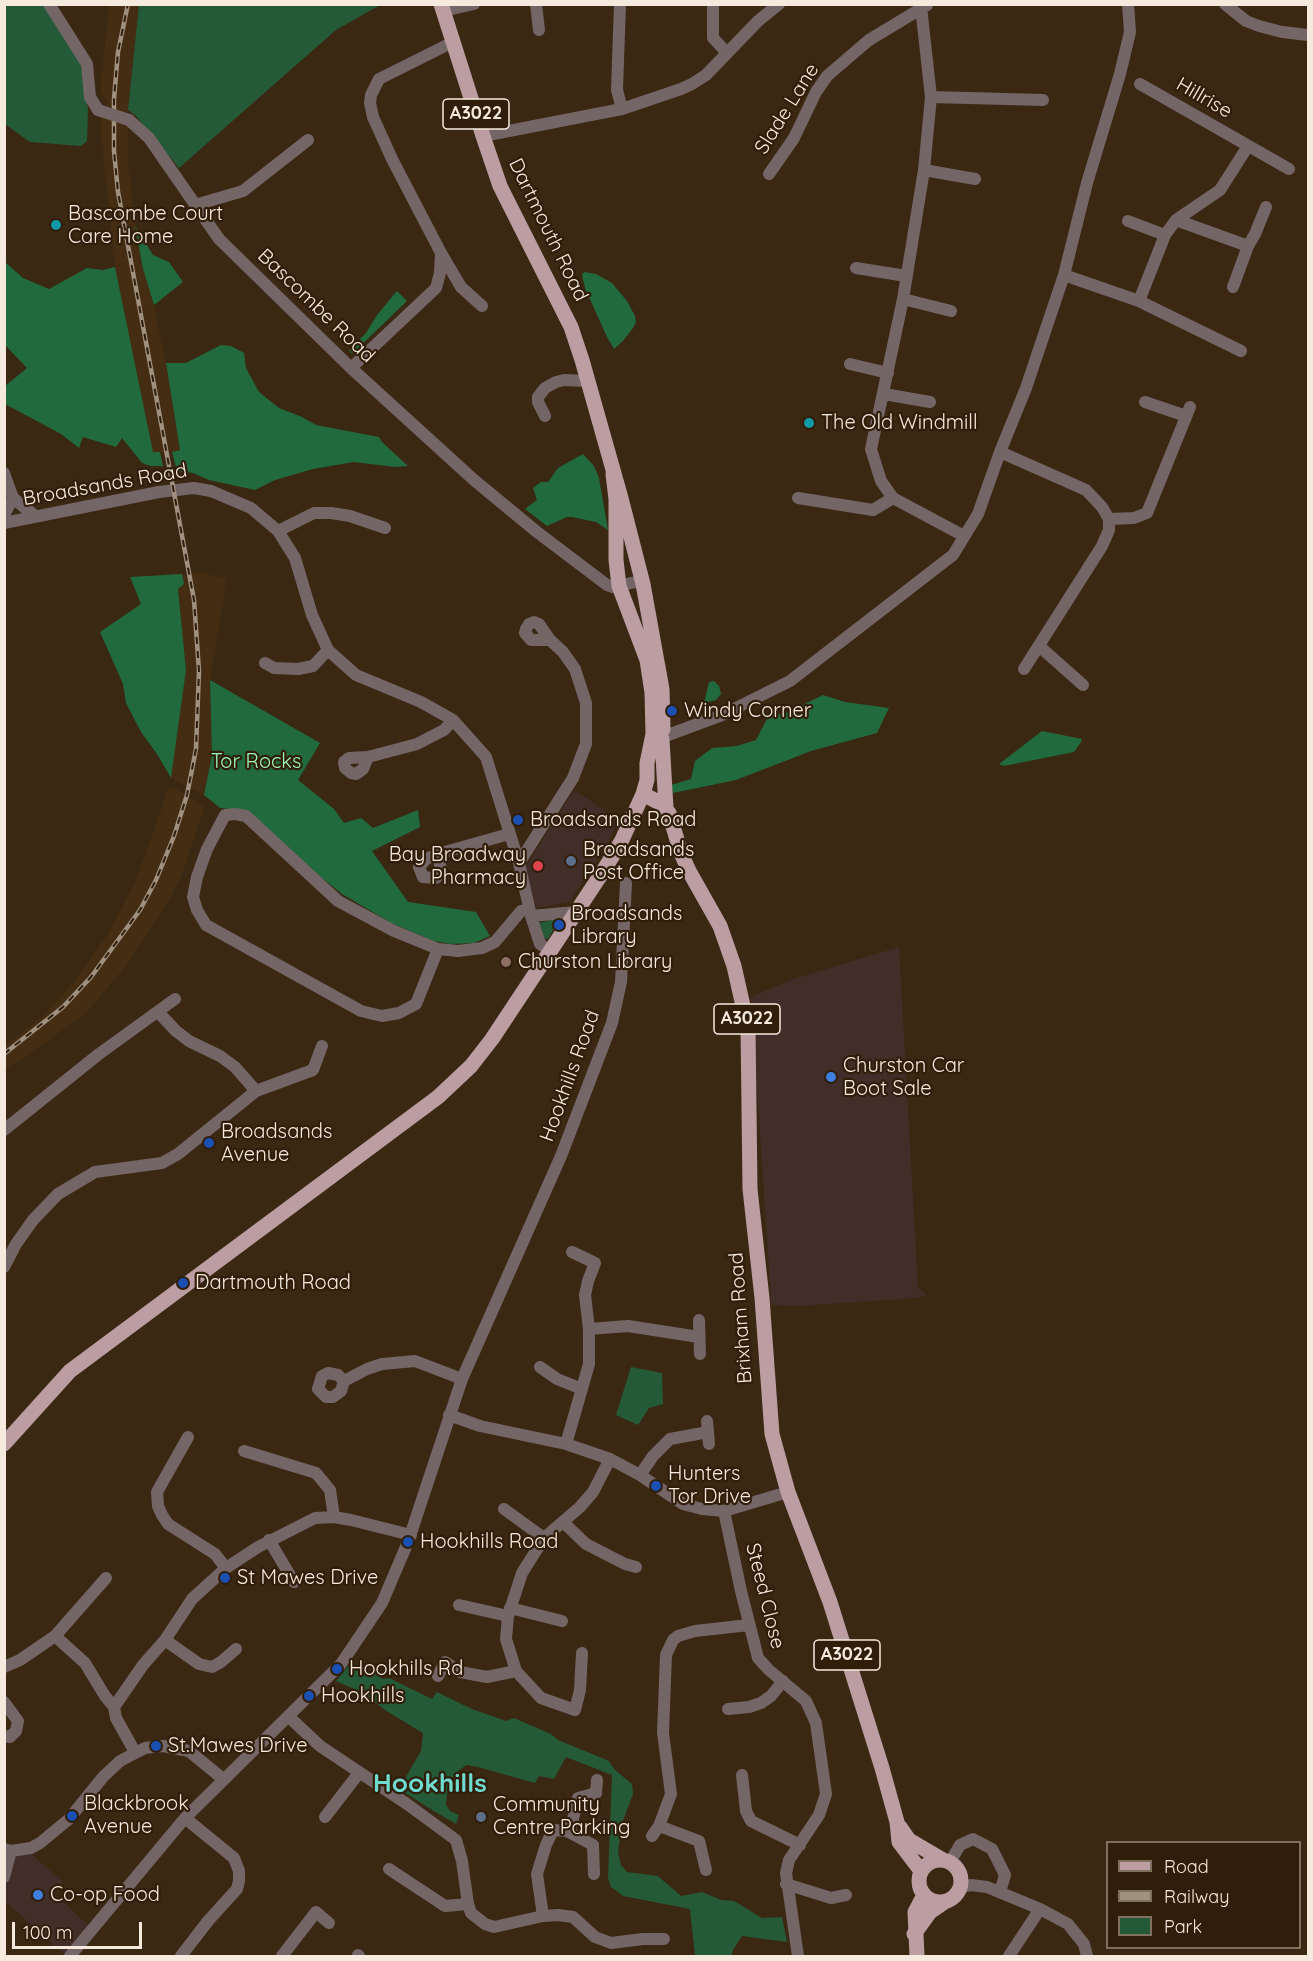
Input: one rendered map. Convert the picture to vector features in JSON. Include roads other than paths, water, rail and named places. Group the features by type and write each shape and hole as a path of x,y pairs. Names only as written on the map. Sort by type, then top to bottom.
{"main road":[{"name":"Dartmouth Road","path":"442,8 483,136 512,212 571,327 643,584 662,689 659,736"},
{"name":"Dartmouth Road","path":"613,474 616,499 616,560 620,586 646,660 659,736"},
{"path":"4,1444 70,1371 438,1096 471,1066 492,1039 551,951 621,842 645,787 659,736"},
{"name":"Brixham Road","path":"659,736 666,808 688,871 720,927 734,966 745,1008 749,1054 750,1190 762,1298 772,1434 788,1492 830,1602 897,1822 899,1842 921,1871"},
{"path":"645,787 666,808"},
{"name":"Brixham Road","path":"897,1822 909,1840 958,1869 964,1883"},
{"path":"946,1861 933,1861 921,1871 919,1883 924,1895 932,1900 946,1901"},
{"path":"914,1934 930,1912 955,1896 964,1883"},
{"path":"916,1956 915,1912 924,1895"}],"street":[{"name":"Bascombe Road","path":"49,4 87,64 90,98 98,110 129,120 149,138 219,238 351,368 498,501 607,585 620,586"},
{"path":"442,8 474,4"},
{"path":"536,4 538,30"},
{"path":"620,4 617,90 622,109"},
{"path":"713,4 713,38 727,53"},
{"path":"483,136 622,109 693,84 706,75 758,21 779,4"},
{"path":"659,736 668,735 722,715 790,681 952,555 978,514 1026,388 1064,275 1087,183 1123,64 1130,32 1128,4"},
{"path":"1224,4 1246,21 1259,26 1282,33 1308,35"},
{"path":"925,6 931,97 924,170 903,299 871,449 881,481 893,498 964,536"},
{"name":"Slade Lane","path":"769,174 794,138 816,92 827,76 869,40 925,6"},
{"path":"453,42 379,79 371,95 370,103 373,117 392,159 441,253 461,287 482,306"},
{"name":"Hillrise","path":"1140,84 1289,169"},
{"path":"931,97 1043,100"},
{"path":"195,205 243,191 308,140"},
{"path":"1139,301 1165,235 1176,220 1220,189 1248,146"},
{"path":"924,170 975,179"},
{"path":"1233,286 1266,207"},
{"path":"1176,220 1248,246"},
{"path":"1128,221 1165,235"},
{"path":"351,368 436,288 440,273 441,253"},
{"path":"856,268 906,276"},
{"path":"1064,275 1139,301 1241,351"},
{"path":"436,288 461,287"},
{"path":"903,299 951,311"},
{"path":"850,364 888,373"},
{"path":"545,416 538,402 538,397 545,388 564,380 587,381"},
{"path":"884,394 930,402"},
{"path":"1109,519 1134,518 1147,513 1188,411 1145,402"},
{"path":"1000,452 1086,490 1102,507 1109,519 1109,530 1102,546 1024,669"},
{"path":"4,473 13,498 35,516"},
{"name":"Broadsands Road","path":"4,523 159,492 194,488 211,491 251,508 278,531 295,558 308,605 328,650 356,675 422,702 453,720 486,757 519,863 540,944 551,951"},
{"path":"4,515 13,498"},
{"path":"798,498 873,510 893,498"},
{"path":"278,531 314,513 350,516 385,528"},
{"path":"620,586 636,582 643,584"},
{"path":"519,863 573,778 586,744 586,703 580,682 563,652 550,640"},
{"path":"1039,645 1083,685"},
{"path":"265,663 274,668 298,669 313,666 328,650"},
{"path":"368,757 417,744 444,730 453,720"},
{"path":"438,949 416,1004 399,1013 382,1016 361,1011 206,925 197,910 193,897 207,849 225,815 246,816 338,901 394,931 438,949 458,951 482,948 495,942 521,911 576,912"},
{"path":"438,854 509,834"},
{"name":"Hookhills Road","path":"70,1956 185,1818 341,1664 382,1603 411,1535 462,1379 561,1156 612,1023 621,982 626,883"},
{"path":"4,1130 99,1054 175,999"},
{"path":"158,1012 189,1041 220,1056 235,1067 256,1090"},
{"path":"4,1267 16,1244 33,1220 58,1194 95,1172 162,1163 178,1154 256,1090 314,1070 322,1046"},
{"path":"566,1444 589,1364 589,1329 585,1295 599,1265 572,1252"},
{"path":"699,1320 700,1354"},
{"path":"589,1329 628,1326 699,1337"},
{"path":"344,1381 382,1364 415,1361 462,1379"},
{"path":"540,1367 557,1379 582,1389"},
{"path":"449,1415 480,1426 566,1444 610,1459 640,1475 683,1504 724,1511 788,1492"},
{"path":"640,1475 653,1456 670,1439 708,1433"},
{"path":"188,1437 157,1492 158,1506 168,1524 215,1554 226,1568"},
{"path":"244,1451 316,1473 330,1490 334,1517"},
{"path":"582,1653 580,1690 575,1710 541,1698 516,1671 506,1639 509,1612 522,1573 544,1538 593,1492 610,1459"},
{"path":"504,1509 544,1538"},
{"name":"Steed Close","path":"724,1511 758,1658 806,1701 816,1723 826,1794 819,1815 789,1860 786,1873 798,1956"},
{"path":"114,1707 136,1674 165,1640 192,1599 226,1568 269,1540 315,1518 334,1517 411,1535"},
{"path":"563,1522 586,1544 627,1569"},
{"path":"269,1540 294,1582"},
{"path":"4,1667 20,1660 55,1636 106,1578"},
{"path":"459,1605 562,1621"},
{"path":"706,1870 699,1841 655,1831 671,1794 663,1733 665,1667 668,1649 678,1636 686,1633 749,1625"},
{"path":"55,1636 85,1663 114,1707 116,1718 135,1752"},
{"path":"165,1640 199,1664 212,1667 236,1649"},
{"path":"438,1676 445,1662 460,1672 487,1677 516,1671"},
{"path":"728,1708 749,1707 761,1703 771,1696 783,1681"},
{"path":"4,1702 18,1721 16,1731 10,1737 4,1736"},
{"path":"288,1716 320,1746 456,1840 471,1913 485,1924 494,1927 558,1914 573,1917 595,1938 611,1943 664,1939"},
{"path":"4,1877 8,1850 31,1848 56,1832 103,1777 120,1761 135,1752 145,1748 163,1746 189,1751 223,1779"},
{"path":"325,1818 359,1773"},
{"path":"742,1775 746,1811 751,1821 800,1845"},
{"path":"567,1831 572,1823 578,1798 596,1793 597,1780"},
{"path":"181,1956 237,1889 239,1881 239,1871 234,1858 185,1818"},
{"path":"543,1916 537,1874 553,1830 567,1831 593,1845 594,1874"},
{"path":"946,1861 960,1845 973,1839 992,1849 1005,1875 1000,1892"},
{"path":"389,1869 445,1906 468,1904"},
{"path":"964,1883 1000,1892 1068,1924 1084,1944 1087,1956"},
{"path":"786,1884 831,1898 846,1895"},
{"path":"282,1956 312,1909 329,1923"},
{"path":"1009,1956 1040,1909"},
{"path":"608,1956 611,1943"}],"railway":[{"path":"4,1054 63,1007 91,977 140,910 156,880 174,836 187,795 196,749 199,671 194,600 118,192 114,151 114,99 118,52 128,4"}],"place":[{"name":"Bascombe Court Care Home","path":"56,225"},
{"name":"The Old Windmill","path":"809,423"},
{"name":"Windy Corner","path":"672,711"},
{"name":"Broadsands Road","path":"518,820"},
{"name":"Broadsands Post Office","path":"571,861"},
{"name":"Bay Broadway Pharmacy","path":"538,866"},
{"name":"Broadsands Library","path":"559,925"},
{"name":"Churston Library","path":"506,962"},
{"name":"Churston Car Boot Sale","path":"831,1077"},
{"name":"Broadsands Avenue","path":"209,1143"},
{"name":"Dartmouth Road","path":"183,1283"},
{"name":"Hunters Tor Drive","path":"656,1486"},
{"name":"Hookhills Road","path":"408,1542"},
{"name":"St Mawes Drive","path":"225,1578"},
{"name":"Hookhills Rd","path":"337,1669"},
{"name":"Hookhills","path":"309,1696"},
{"name":"St.Mawes Drive","path":"156,1746"},
{"name":"Blackbrook Avenue","path":"72,1816"},
{"name":"Community Centre Parking","path":"481,1817"},
{"name":"Co-op Food","path":"38,1895"}],"district":[{"name":"Hookhills","path":"430,1784"}],"park label":[{"name":"Tor Rocks","path":"256,762"}]}
